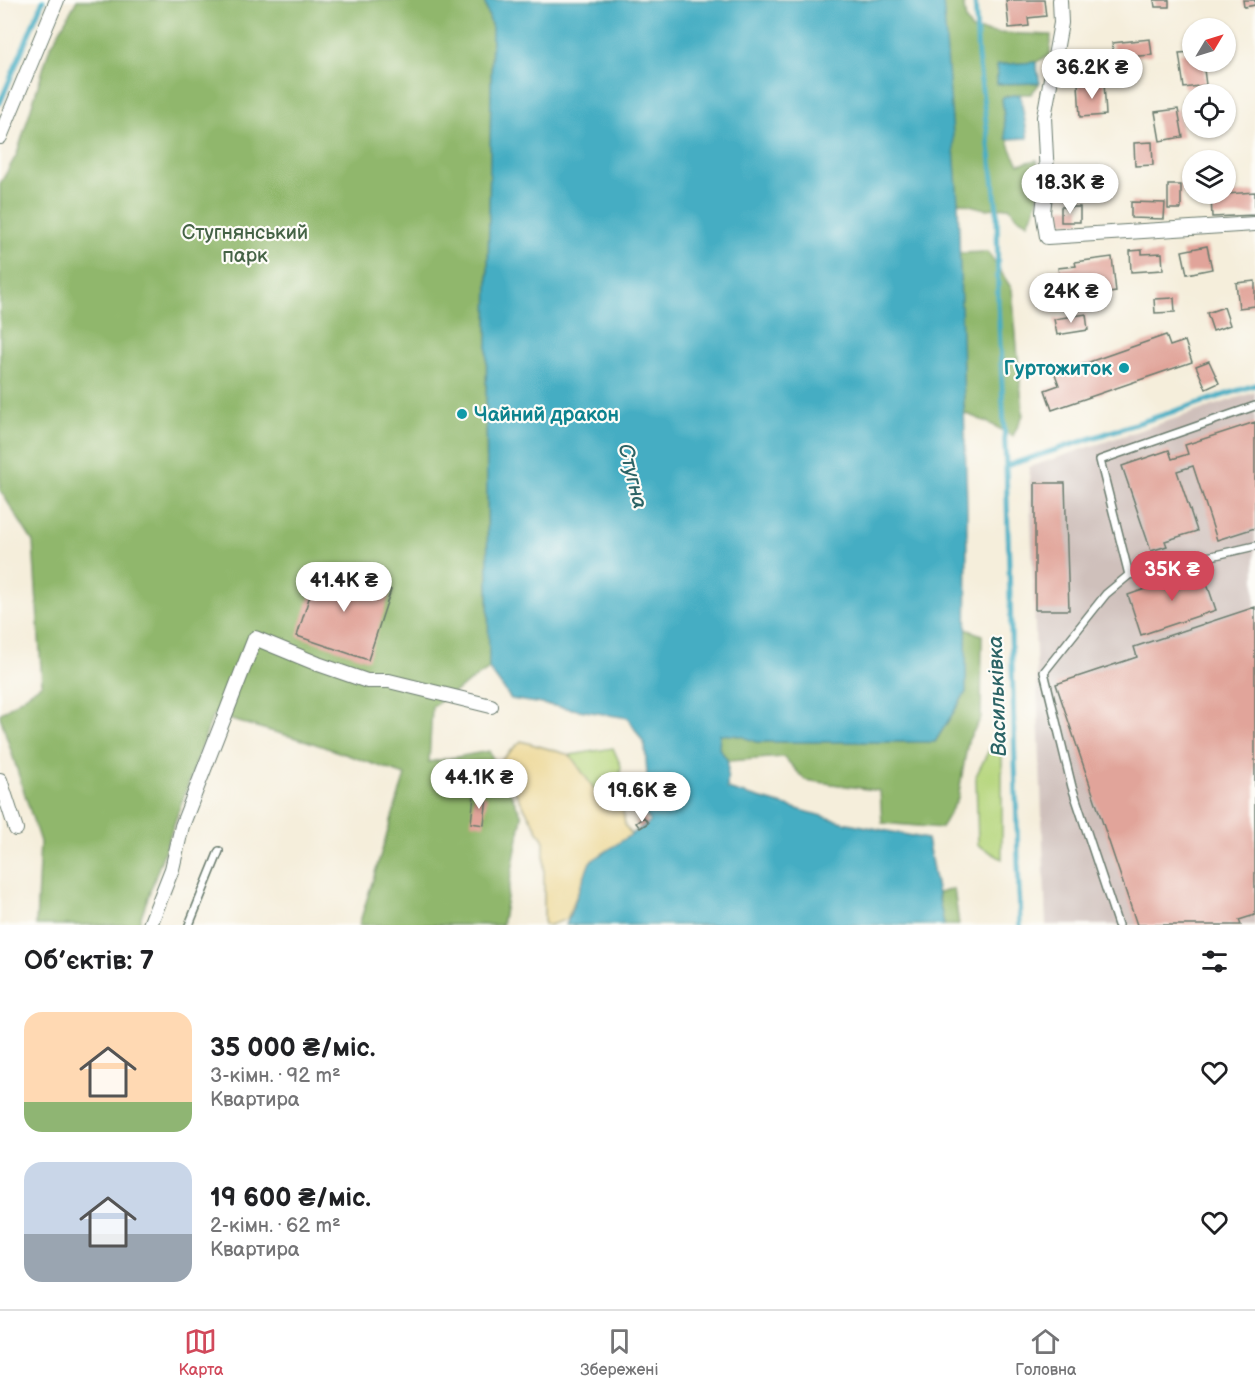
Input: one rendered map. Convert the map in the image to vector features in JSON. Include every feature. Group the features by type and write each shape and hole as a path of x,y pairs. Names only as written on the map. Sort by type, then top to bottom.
{"street":[{"path":"0,137 57,0"},
{"path":"1060,0 1061,23 1044,117 1047,177 1043,212 1047,237 1255,224"},
{"path":"150,925 172,869 182,826 255,638 367,681 389,681 491,706"},
{"path":"0,780 16,830"}],"lane":[{"path":"1129,575 1100,460 1255,405"},
{"path":"1118,925 1072,787 1044,672 1106,594 1129,575 1255,546"},
{"path":"189,925 219,851"}],"shaded area":[{"path":"1255,392 1255,925 1046,925 1029,467"}],"green space":[{"name":"Стугнянський парк","path":"77,0 484,0 492,28 486,402 489,669 432,707 429,762 489,751 522,816 502,925 359,925 405,775 307,741 213,715 138,925 36,925 40,842 0,716 42,684 33,542 0,490 0,184 17,154 49,50"},
{"path":"932,0 963,0 966,21 972,30 1051,35 1050,55 1036,62 997,65 997,84 1040,83 1031,94 1002,97 1006,132 1014,156 1019,164 1037,160 1039,192 1028,223 1016,216 1009,207 985,209 958,202 929,92"},
{"path":"988,252 1012,289 1023,415 1013,436 964,413 959,253"},
{"path":"966,629 982,635 981,718 968,741 958,798 941,828 882,823 880,791 805,780 784,757 728,761 719,748 720,734 741,736 756,742 935,742 966,692"},
{"path":"1002,743 1002,859 978,845 976,776 992,744"},
{"path":"613,748 621,766 617,795 597,793 570,755"},
{"path":"954,889 959,925 944,925 938,893"}],"sand":[{"path":"521,741 570,755 597,793 617,795 621,798 625,825 632,835 590,862 567,919 550,925 544,925 544,841 498,763"}],"water":[{"name":"Стугна","path":"484,0 943,0 958,202 967,507 966,692 935,742 756,742 741,736 720,734 719,748 728,761 727,789 843,822 927,839 944,925 566,925 590,862 650,822 640,806 647,774 645,745 628,718 511,699 489,669 486,402 492,28"},
{"path":"1036,62 1040,83 997,84 997,65"},
{"path":"1020,94 1028,138 1006,139 1002,97"}],"building":[{"path":"1006,0 1044,0 1046,16 1028,18 1029,26 1009,28"},
{"path":"1154,0 1169,0 1169,7 1155,7"},
{"path":"1243,0 1255,0 1255,5 1244,7"},
{"path":"1150,39 1152,55 1114,58 1112,43"},
{"path":"1179,53 1182,53 1182,72 1204,72 1206,84 1183,84"},
{"path":"1104,82 1106,115 1080,117 1078,84"},
{"path":"1178,109 1182,137 1160,141 1155,112"},
{"path":"1152,142 1153,165 1135,166 1134,143"},
{"path":"1168,185 1181,185 1181,209 1168,209"},
{"path":"1255,192 1255,215 1212,217 1211,204 1236,204 1236,193"},
{"path":"1131,202 1165,203 1164,219 1131,218"},
{"path":"1061,207 1080,207 1080,222 1061,222"},
{"path":"1207,246 1212,269 1187,274 1182,251"},
{"path":"1142,250 1142,254 1162,253 1163,270 1131,272 1130,251"},
{"path":"1112,257 1116,292 1080,297 1078,278 1060,280 1058,268 1076,266 1075,262"},
{"path":"1255,281 1255,306 1239,308 1236,283"},
{"path":"1174,298 1175,312 1155,313 1154,299"},
{"path":"1224,307 1230,325 1213,331 1207,313"},
{"path":"1086,314 1088,330 1057,335 1054,319"},
{"name":"Гуртожиток","path":"1166,335 1170,346 1185,341 1192,362 1052,410 1045,390 1059,385 1055,374"},
{"path":"1209,361 1219,383 1206,389 1196,366"},
{"path":"1255,422 1255,528 1217,540 1193,466 1177,471 1197,531 1165,541 1167,546 1151,551 1122,466 1169,450 1172,459 1188,454 1185,445"},
{"path":"1035,483 1065,483 1069,610 1035,610"},
{"path":"319,567 391,590 368,660 297,636"},
{"path":"1202,569 1216,610 1141,635 1128,595"},
{"path":"1255,607 1255,915 1239,920 1241,925 1137,925 1056,684 1137,657 1134,647"},
{"path":"474,795 487,796 484,825 471,823"},
{"path":"644,817 648,823 640,828 636,823"}],"waterway":[{"path":"0,103 43,0"},
{"path":"975,0 978,57 997,210 998,303 1006,466 1020,925"},
{"name":"Васильківка","path":"1006,466 1255,385"}],"place":[{"name":"Гуртожиток","path":"1124,368"},
{"name":"Чайний дракон","path":"462,414"}]}
